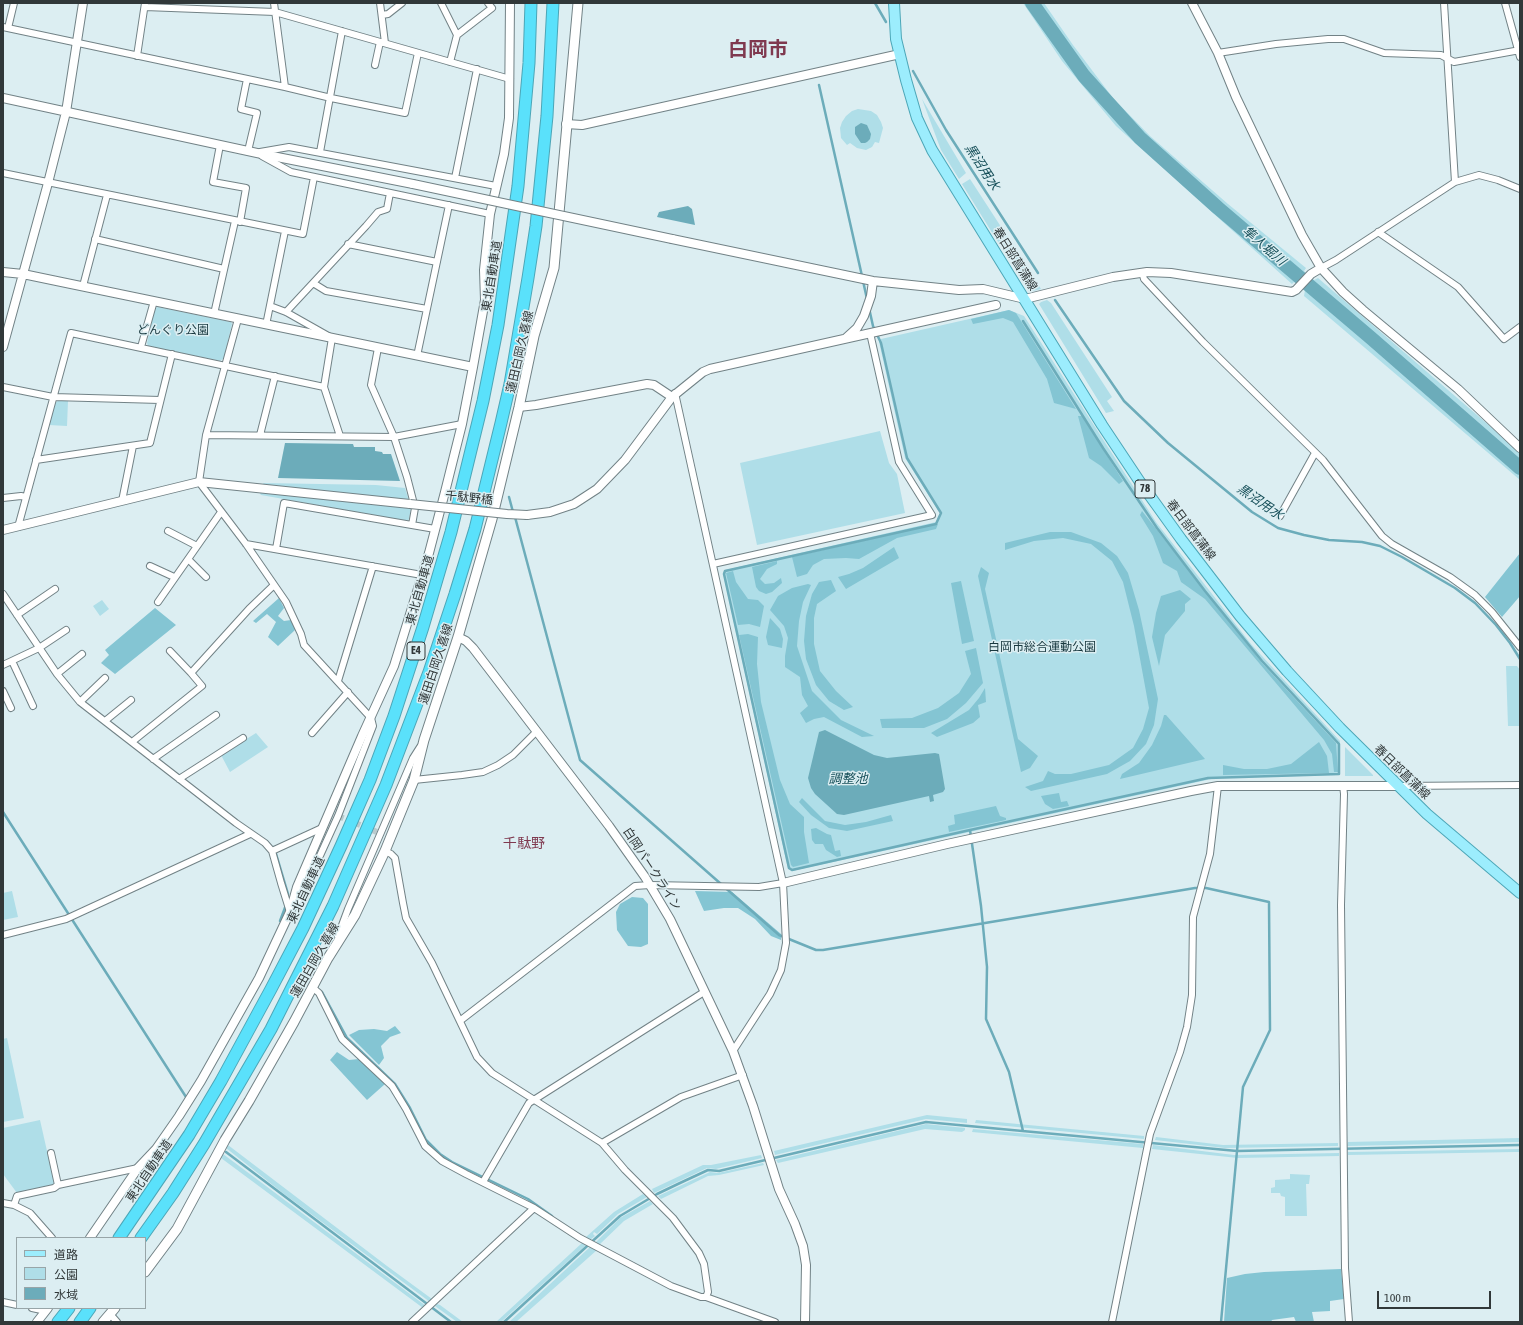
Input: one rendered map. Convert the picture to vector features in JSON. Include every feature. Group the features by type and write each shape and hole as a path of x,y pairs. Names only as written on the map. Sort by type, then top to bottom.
{"highway":[{"name":"東北自動車道","path":"120,1237 189,1135 225,1074 271,990 303,928 341,846 370,780 397,708 451,532 482,401 498,325 518,186 529,63 531,3"},
{"name":"E4","path":"142,1237 173,1193 204,1144 271,1029 334,906 389,778 429,672 451,608 475,529 489,473 510,384 524,301 536,226 547,116 553,3"},
{"path":"58,1322 68,1309"},
{"path":"80,1322 89,1309"}],"main road":[{"name":"蓮田白岡久喜線","path":"146,1271 170,1239 186,1214 222,1146 253,1095 336,944 355,915 385,851 414,780 424,740 458,637 492,519 519,407 534,336 554,268 578,3"},
{"name":"春日部菖蒲線","path":"894,3 896,39 917,118 932,150 1140,482 1185,545 1240,616 1287,671 1340,728 1427,814 1520,893"},
{"path":"103,1322 113,1311"}],"street":[{"path":"14,3 6,27 77,44 406,113 418,53"},
{"path":"3,347 4,337 23,274 66,112 83,3"},
{"path":"220,3 220,10"},
{"path":"274,3 285,87"},
{"path":"375,65 382,43 382,15 380,3"},
{"path":"382,15 388,14 402,3"},
{"path":"457,35 492,8 488,3"},
{"path":"290,912 297,887 394,666 435,529 462,424 474,367 485,300 484,270 490,214 504,154 509,118 510,3"},
{"path":"1192,3 1218,53 1236,97 1302,235 1321,268 1362,310 1458,389 1519,445"},
{"path":"1444,3 1455,182"},
{"path":"1218,53 1276,44 1344,38 1384,53 1441,55 1454,62 1519,53 1505,3"},
{"path":"444,4 457,35 450,62"},
{"path":"137,56 145,5 275,12 510,79"},
{"path":"320,152 342,31"},
{"path":"566,124 582,125 900,54"},
{"path":"455,178 477,69"},
{"path":"247,79 242,109 257,113 248,150"},
{"path":"3,98 258,153 413,184 873,281 959,290 983,289 1025,299 1113,277 1142,272 1170,273 1292,292 1299,288 1312,274 1455,182 1479,175 1498,180 1520,189"},
{"path":"214,314 224,269 246,188 214,182 220,145"},
{"path":"258,153 289,147 496,186"},
{"path":"258,153 291,172 490,214"},
{"path":"3,173 303,234 314,177"},
{"path":"286,312 378,212 387,208 390,193"},
{"path":"83,286 107,195"},
{"path":"417,356 448,205"},
{"path":"266,325 285,231"},
{"path":"1378,232 1458,287 1504,339 1520,326"},
{"path":"95,239 224,269"},
{"path":"348,244 437,262"},
{"path":"3,272 23,274 83,286 474,367"},
{"path":"1142,272 1144,279 1203,342 1336,475 1382,536 1392,544 1450,576 1475,595 1492,612 1520,647"},
{"path":"845,339 857,328 864,316 871,296 873,281"},
{"path":"313,283 326,291 427,309"},
{"path":"141,347 154,301"},
{"name":"千駄野橋","path":"3,530 199,482 506,514 526,515 550,512 583,499 598,489 625,460 673,395 697,376 710,369 996,305"},
{"path":"270,306 286,312 332,338"},
{"path":"91,1237 138,1168 169,1132 201,1081 259,978 290,912 303,893 338,816 373,726 371,718 338,680 304,645 301,634 286,602 246,544 199,482 206,435 224,365 238,319"},
{"path":"18,527 72,333 324,387"},
{"path":"713,564 932,515 900,462 870,333"},
{"path":"332,338 324,387 340,436"},
{"path":"378,348 371,385 394,437 415,508 412,525"},
{"path":"36,460 150,443 172,354"},
{"path":"260,435 275,376"},
{"path":"519,407 647,384 654,385 673,395 713,564 783,883 786,943 781,970 770,994 733,1051"},
{"path":"3,387 53,397 160,400"},
{"path":"206,435 394,437 462,424"},
{"path":"122,501 133,446"},
{"path":"1280,516 1315,453"},
{"path":"3,498 21,496 26,497"},
{"path":"276,549 284,503 435,529"},
{"path":"158,602 174,577 221,512"},
{"path":"168,531 197,546"},
{"path":"246,544 422,575"},
{"path":"188,559 206,577"},
{"path":"150,566 174,577"},
{"path":"338,680 373,566"},
{"path":"191,673 274,585"},
{"path":"17,615 55,589"},
{"path":"3,594 56,674 80,702 250,834 265,843 272,852 290,912"},
{"path":"3,665 39,648 66,630"},
{"name":"白岡パークライン","path":"458,637 466,641 473,648 609,826 650,885 670,919 743,1075 772,1167 803,1246 806,1265 805,1322"},
{"path":"132,742 202,686 170,651"},
{"path":"56,674 82,654"},
{"path":"12,661 33,706"},
{"path":"80,702 105,678"},
{"path":"3,691 11,708"},
{"path":"312,733 348,692"},
{"path":"105,721 131,700"},
{"path":"153,759 216,715"},
{"path":"414,780 462,775 488,770 513,754 537,731"},
{"path":"179,779 243,738"},
{"path":"336,944 348,909 413,758 424,740"},
{"path":"1343,785 1341,906 1345,1157 1345,1268 1348,1322"},
{"path":"461,1020 635,886 759,887 783,883 1077,815 1191,790 1218,786 1520,785"},
{"path":"1112,1322 1150,1134 1180,1052 1187,1027 1192,995 1193,917 1210,854 1218,786"},
{"path":"272,852 322,828"},
{"path":"3,935 66,919 250,834"},
{"path":"385,851 393,855 395,858 402,904 406,918 432,963 461,1020 477,1056 492,1073 602,1143 644,1190 673,1218 699,1253 704,1264 708,1292 706,1297"},
{"path":"312,987 319,993 342,1039 392,1086 425,1146 442,1161 534,1208 583,1240 671,1286 775,1322"},
{"path":"483,1182 529,1103 704,992"},
{"path":"602,1143 681,1097 743,1075"},
{"path":"51,1153 58,1185"},
{"path":"14,1205 17,1196 54,1188 58,1185 138,1168"},
{"path":"3,1203 14,1205 30,1213 51,1237"},
{"path":"412,1322 534,1208"},
{"path":"3,1302 16,1305"},
{"path":"37,1322 47,1309"},
{"path":"113,1311 117,1322"}],"green space":[{"path":"1023,3 1027,3 1081,79 1123,128 1206,202 1520,472 1520,480 1304,296 1305,290 1294,282 1292,284 1116,126 1062,61"},
{"path":"1039,3 1044,3 1073,45 1113,98 1150,136 1228,204 1306,268 1304,271 1314,280 1318,278 1520,452 1520,462 1502,444 1175,165 1126,117 1073,53"},
{"path":"922,99 966,173 959,179 941,150"},
{"path":"858,109 871,111 877,115 883,128 879,143 875,142 872,147 866,150 857,148 850,143 847,145 841,138 840,128 842,122 852,111"},
{"path":"970,179 1041,289 1033,291 996,239 962,184"},
{"path":"1047,300 1051,303 1112,397 1107,401 1114,411 1106,413 1039,304"},
{"name":"どんぐり公園","path":"158,307 231,322 232,324 224,358 220,361 148,346 147,343 155,308"},
{"name":"白岡市総合運動公園","path":"1009,310 1024,316 1156,522 1251,644 1340,741 1340,775 1216,778 792,871 788,869 723,573 725,570 936,522 940,513 905,458 879,342 881,339"},
{"path":"58,401 68,401 67,426 49,425 55,403"},
{"path":"880,431 889,463 897,474 905,513 757,545 740,463"},
{"path":"263,483 376,485 405,488 409,501 265,486"},
{"path":"259,492 411,508 409,519 407,521 261,495"},
{"path":"102,600 109,609 100,616 93,606"},
{"path":"1506,666 1517,666 1520,670 1520,726 1508,726"},
{"path":"256,733 268,747 230,772 221,755"},
{"path":"1345,747 1373,775 1373,776 1345,776"},
{"path":"12,891 18,917 3,920 3,893"},
{"path":"7,1038 24,1118 3,1122 3,1039"},
{"path":"927,1115 967,1119 967,1123 926,1119 775,1155 774,1151"},
{"path":"40,1120 54,1182 53,1186 17,1193 3,1174 3,1128"},
{"path":"976,1120 1144,1136 1144,1139 975,1123"},
{"path":"926,1124 965,1128 965,1130 962,1132 925,1129 778,1163 776,1160"},
{"path":"973,1129 1143,1144 1143,1148 972,1132"},
{"path":"1156,1137 1223,1145 1338,1143 1338,1146 1225,1148 1155,1140"},
{"path":"1520,1138 1520,1142 1347,1146 1348,1142"},
{"path":"228,1145 432,1299 430,1302 284,1194 226,1148"},
{"path":"1153,1145 1234,1155 1339,1153 1339,1156 1238,1158 1152,1149"},
{"path":"1520,1149 1520,1152 1348,1155 1348,1152"},
{"path":"223,1154 426,1306 423,1308 221,1158"},
{"path":"761,1155 762,1158 716,1169 707,1168 654,1193 652,1189 703,1165 711,1165"},
{"path":"763,1163 764,1165 708,1176 661,1199 658,1196 710,1172 718,1173"},
{"path":"1290,1174 1310,1175 1309,1184 1306,1184 1307,1216 1285,1216 1285,1197 1281,1196 1280,1193 1271,1193 1271,1188 1275,1187 1275,1180 1290,1179"},
{"path":"643,1194 647,1197 618,1214 597,1234 594,1232 593,1234 595,1236 590,1240 586,1237 614,1212"},
{"path":"650,1201 653,1204 624,1221 599,1245 595,1243 620,1218"},
{"path":"582,1243 586,1245 501,1322 496,1322"},
{"path":"590,1247 597,1250 516,1322 509,1322"},
{"path":"437,1304 463,1322 457,1322 435,1306"}],"shaded area":[{"path":"1009,310 1016,313 1076,409 1054,403 1047,379 1013,322 1003,318 973,324 971,319"},
{"path":"1078,416 1082,416 1123,481 1119,484 1101,466 1089,458"},
{"path":"1142,511 1262,663 1336,743 1338,772 1334,772 1332,754 1324,740 1205,599 1181,582 1177,571 1163,563 1153,536 1140,515"},
{"path":"938,524 936,529 897,538 859,559 824,559 813,565 807,574 797,577 792,557"},
{"path":"1050,532 1071,532 1101,543 1117,556 1128,573 1139,610 1158,699 1154,725 1146,744 1130,761 1107,774 1031,791 1025,787 1043,781 1048,771 1055,774 1071,774 1109,765 1133,748 1143,729 1149,708 1134,626 1123,582 1112,561 1091,544 1063,538 1034,541 1005,550 1005,543"},
{"path":"894,547 899,558 846,589 838,577 863,568"},
{"path":"1520,553 1520,596 1502,617 1485,597"},
{"path":"777,561 777,564 767,569 760,579 765,584 774,583 781,578 782,583 772,592 766,594 759,591 756,587 752,567"},
{"path":"981,567 989,573 985,589 1018,739 1038,756 1030,768 1021,772 978,576"},
{"path":"733,571 736,582 748,599 758,600 764,606 760,627 749,624 738,625 726,573"},
{"path":"831,580 836,591 817,604 814,618 814,644 820,671 836,691 853,707 844,710 829,701 816,685 806,659 804,641 806,616 812,594 819,582"},
{"path":"961,581 974,641 962,644 951,583"},
{"path":"808,584 811,585 803,602 799,621 797,646 812,691 841,720 874,736 862,737 824,717 814,719 806,723 800,713 808,706 802,695 800,677 785,667 788,638 784,626 770,610 778,596 792,588"},
{"path":"1180,590 1191,599 1185,604 1185,611 1165,635 1159,666 1152,637 1156,613 1161,596"},
{"path":"279,598 284,608 278,616 284,621 291,620 295,630 278,646 268,637 276,622 267,614 256,623 253,621"},
{"path":"155,608 176,625 115,674 101,663 109,655 105,650"},
{"path":"770,618 780,629 783,639 782,648 768,645 766,637"},
{"path":"748,634 758,637 757,664 761,702 780,780 790,804 804,817 804,832 809,863 793,867 791,865 739,635"},
{"path":"976,648 983,683 966,703 947,719 924,728 882,728 880,719 912,718 938,708 959,693 971,674 965,651"},
{"path":"985,688 986,702 978,705 980,717 973,723 937,737 931,733 969,710"},
{"path":"1164,715 1166,715 1205,759 1120,779 1122,774 1139,763 1152,745 1161,726"},
{"path":"1319,742 1327,756 1329,773 1223,775 1223,765 1244,769 1267,769 1291,764"},
{"path":"1059,793 1061,802 1067,801 1069,806 1053,809 1045,804 1041,796"},
{"path":"802,798 825,821 845,825 866,822 891,815 893,821 847,831 829,828 811,815 799,802"},
{"path":"996,806 1000,816 1006,818 1006,820 949,832 948,826 955,824 954,815"},
{"path":"816,828 831,835 835,851 840,850 841,856 837,857 826,850 823,844 815,844 812,840 811,829"},
{"path":"695,891 732,892 781,934 781,940 771,936 755,919 738,908 724,908 704,911"},
{"path":"632,897 643,898 648,904 648,944 641,947 628,946 617,930 616,912 620,904"},
{"path":"395,1026 401,1033 390,1037 381,1046 384,1058 379,1065 349,1035 359,1030 374,1029 387,1031"},
{"path":"337,1052 349,1060 359,1059 385,1084 367,1100 330,1060"},
{"path":"1341,1269 1344,1299 1330,1301 1330,1311 1312,1312 1314,1322 1296,1322 1294,1317 1272,1320 1271,1322 1224,1322 1227,1278 1264,1272"}],"water":[{"path":"861,123 867,125 871,134 870,139 865,143 861,143 855,134 855,127"},
{"path":"688,206 692,209 695,225 657,217 659,212"},
{"path":"285,443 353,444 354,447 375,447 375,451 382,452 383,454 391,454 400,481 278,478"},
{"name":"調整池","path":"825,730 874,755 887,758 935,753 939,754 945,789 943,792 933,795 934,801 930,802 929,796 844,815 837,814 815,794 811,788 808,778 819,732"}],"waterway":[{"name":"黒沼用水","path":"875,3 886,22"},
{"name":"隼人堀川","path":"1032,3 1084,76 1140,138 1218,208 1371,338 1520,468"},
{"name":"黒沼用水","path":"913,71 946,130 1038,273"},
{"path":"819,85 862,276"},
{"path":"863,281 867,299"},
{"name":"黒沼用水","path":"1055,300 1124,401 1168,443 1252,512 1278,528 1329,540 1362,542 1380,546 1402,557 1455,588 1475,603 1496,625 1520,659"},
{"path":"869,308 873,326 881,343 907,458 941,513 936,524 725,571 724,574 789,868 792,870 970,830 981,906 987,967 986,1019 1009,1072 1023,1131"},
{"path":"970,830 1208,778 1339,774 1339,744 1262,661 1205,591 1157,528 1103,448 1023,321"},
{"path":"509,497 513,512"},
{"path":"515,517 580,760 779,935 816,950 823,950 1195,888 1206,888 1269,902 1270,1030 1243,1087 1221,1322"},
{"path":"3,812 186,1097"},
{"path":"274,847 288,894 287,898"},
{"path":"280,921 286,905"},
{"path":"322,992 347,1038 395,1084 410,1108 426,1140 440,1154 452,1162 528,1199 552,1216"},
{"path":"504,1322 620,1216 657,1194 680,1183 708,1170 719,1171 926,1122 1237,1151 1520,1145"},
{"path":"226,1152 451,1322"}],"tunnel":[{"path":"338,816 382,834"}],"district":[{"name":"白岡市","path":"758,50"},
{"name":"千駄野","path":"524,844"}]}
